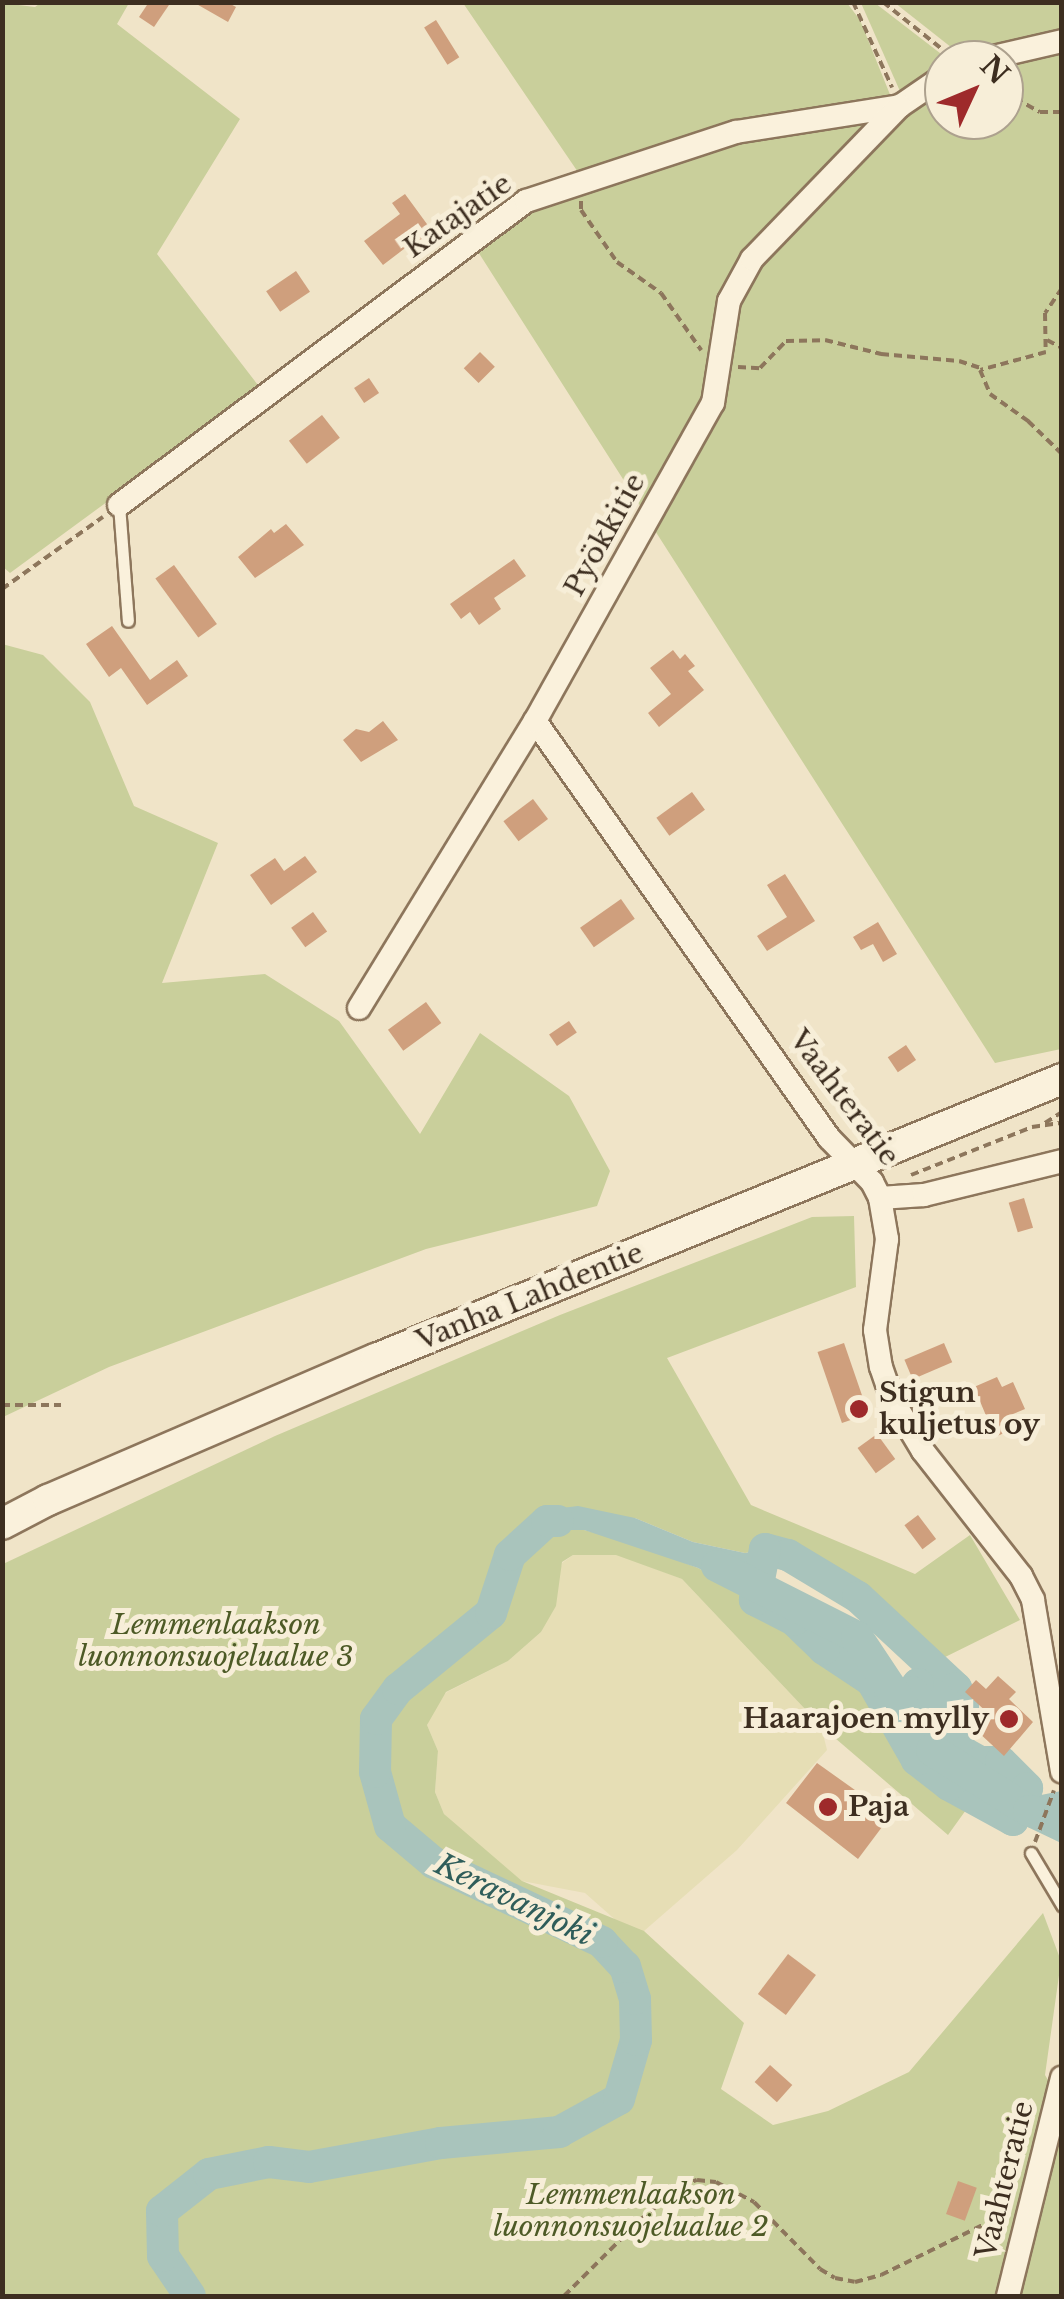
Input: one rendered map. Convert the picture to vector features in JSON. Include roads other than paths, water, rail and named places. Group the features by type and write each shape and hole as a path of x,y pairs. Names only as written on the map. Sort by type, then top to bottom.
{"main road":[{"name":"Vanha Lahdentie","path":"2,1524 376,1359 869,1182 1062,1079"}],"street":[{"path":"1024,50 1062,41"},
{"name":"Katajatie","path":"119,505 526,200 736,132 900,106 924,90"},
{"name":"Pyökkitie","path":"358,1008 535,720 713,403 728,300 752,259 900,106"},
{"name":"Vaahteratie","path":"535,720 830,1138 869,1182 887,1239 875,1330 881,1367 893,1401 923,1452 1021,1576 1034,1600 1061,1772"},
{"path":"869,1182 924,1195 1062,1161"},
{"name":"Vaahteratie","path":"1008,2296 1062,2078"}],"lane":[{"path":"119,505 128,620"},
{"path":"1031,1853 1062,1905"}],"water":[{"path":"578,1506 635,1518 693,1542 745,1553 765,1549 755,1600 698,1568 584,1530 555,1530 532,1549 514,1538 537,1511"},
{"path":"1027,1788 1036,1796 1061,1791 1061,1843 1013,1820"}],"waterway":[{"name":"Keravanjoki","path":"190,2296 163,2256 162,2211 209,2174 269,2162 309,2167 441,2143 559,2132 619,2099 636,2040 635,1999 625,1967 602,1942 434,1863 390,1826 375,1772 376,1719 398,1689 491,1613 510,1555 547,1521 558,1521"},
{"path":"765,1549 788,1555 858,1597 956,1688 963,1706 960,1715 918,1684 912,1692 964,1753 980,1762 1001,1762 1027,1788 1013,1820 949,1785 917,1760 872,1681 824,1649 794,1620 755,1600 765,1549"},
{"name":"Keravanjoki","path":"717,1566 857,1637 932,1750 1029,1811 1062,1816"},
{"path":"961,1711 980,1728"},
{"path":"1001,1793 1002,1754"}],"place":[{"name":"Stigun kuljetus oy","path":"859,1409"},
{"name":"Haarajoen mylly","path":"1009,1719"},
{"name":"Paja","path":"828,1807"}],"park label":[{"name":"Lemmenlaakson luonnonsuojelualue 3","path":"216,1641"},
{"name":"Lemmenlaakson luonnonsuojelualue 2","path":"631,2211"}]}
